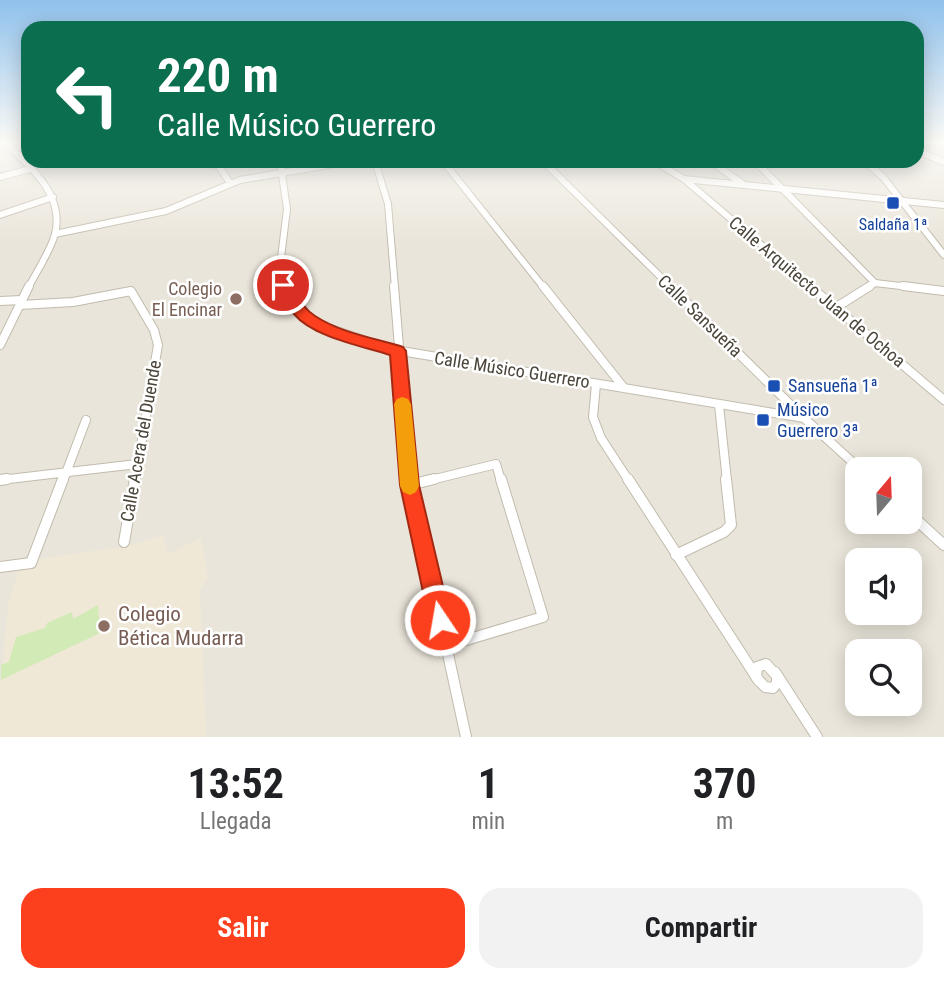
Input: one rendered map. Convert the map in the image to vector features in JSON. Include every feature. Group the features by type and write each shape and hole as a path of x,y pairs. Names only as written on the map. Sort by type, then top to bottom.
{"street":[{"path":"0,345 55,234 57,208 53,197 36,176"},
{"path":"226,176 230,183"},
{"path":"55,234 166,211 230,183 264,176"},
{"name":"Calle Músico Guerrero","path":"282,176 287,207 280,274 289,297 309,320 323,327 398,351 804,418"},
{"path":"380,176 388,204 410,485 466,737"},
{"path":"455,176 624,388"},
{"name":"Calle Sansueña","path":"559,176 847,457"},
{"name":"Calle Arquitecto Juan de Ochoa","path":"681,176 944,400"},
{"path":"732,176 743,184"},
{"path":"770,176 875,283"},
{"path":"882,176 944,255"},
{"path":"684,178 944,205"},
{"path":"0,215 53,197"},
{"path":"835,309 875,283 944,290"},
{"name":"Calle Acera del Duende","path":"21,302 76,302 133,292 154,330 158,345 124,542"},
{"path":"0,301 21,302"},
{"path":"596,384 593,417 601,438 759,681 755,673 759,665 766,664 775,672 817,737"},
{"path":"676,555 724,532 731,525 719,405"},
{"path":"0,567 32,563 86,420"},
{"path":"0,480 137,464"},
{"path":"410,485 496,464 543,617 446,646"},
{"path":"922,525 944,545"}],"shaded area":[{"path":"0,176 944,176 944,737 0,737"},
{"name":"Colegio Bética Mudarra","path":"163,535 168,554 201,538 208,578 200,591 206,737 0,737 0,689 8,606 18,571 37,567 39,559 128,546"}],"green space":[{"path":"98,605 100,633 1,680 1,665 9,662 16,637 45,628 47,623 72,612 73,619"}],"slow traffic":[{"path":"402,404 410,486"}],"place":[{"name":"Saldaña 1ª","path":"893,203"},
{"name":"Colegio El Encinar","path":"236,299"},
{"name":"Sansueña 1ª","path":"774,386"},
{"name":"Músico Guerrero 3ª","path":"763,420"},
{"name":"Colegio Bética Mudarra","path":"104,626"}],"route":[{"path":"283,285 289,297 309,320 340,334 398,351 410,485 440,620"}]}
